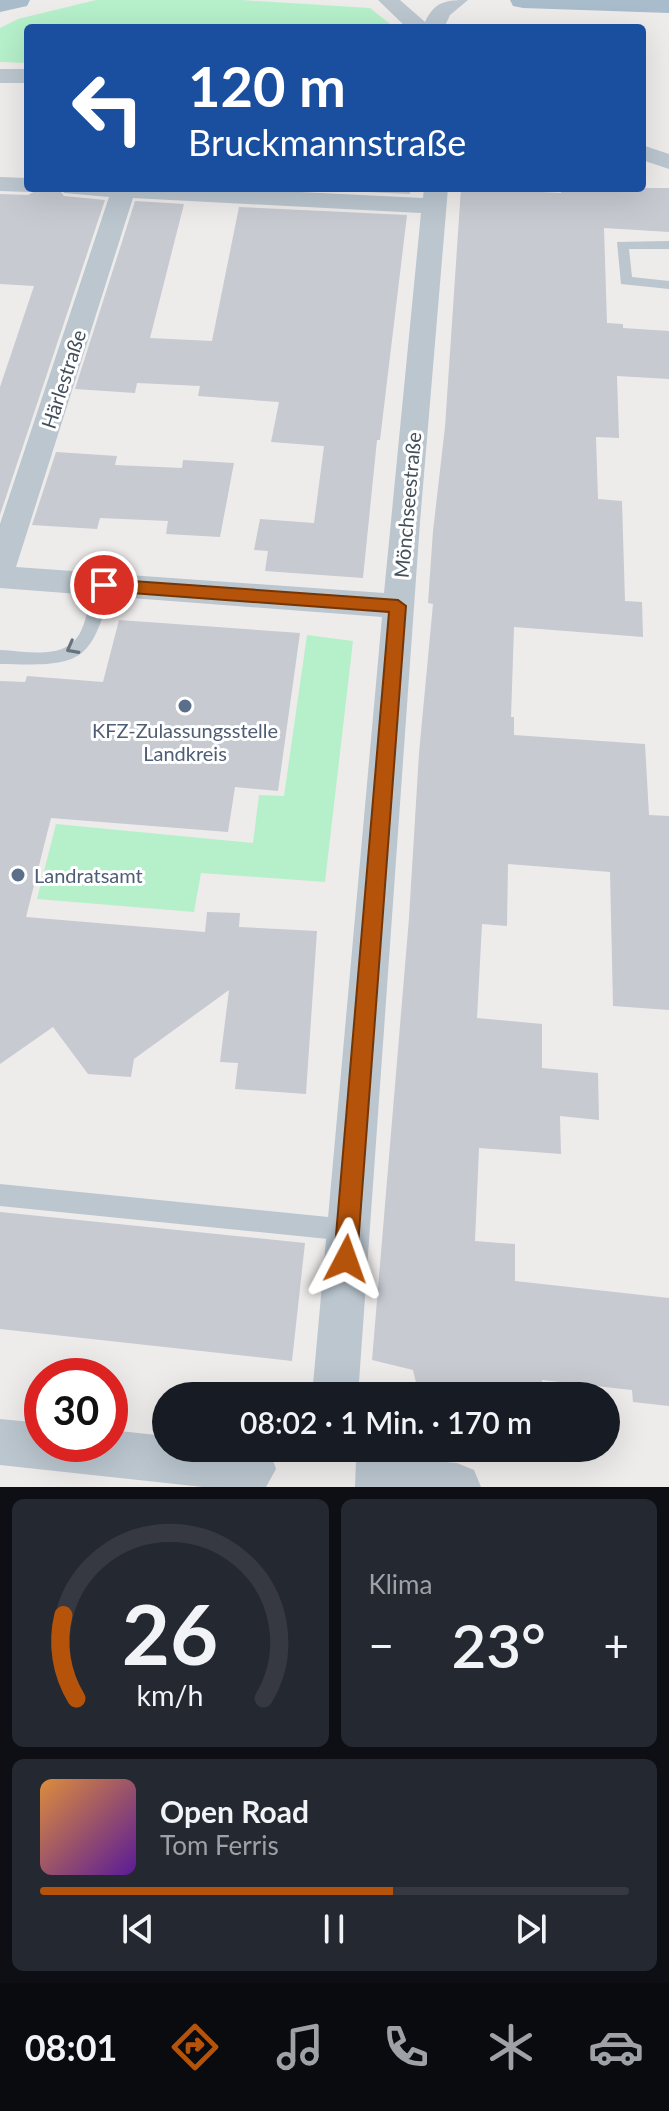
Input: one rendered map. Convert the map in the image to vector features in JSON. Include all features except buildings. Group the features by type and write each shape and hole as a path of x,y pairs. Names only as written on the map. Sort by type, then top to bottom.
{"main road":[{"path":"0,4 17,0"},
{"path":"523,0 669,5"}],"street":[{"path":"388,0 415,24"},
{"path":"435,24 441,11 458,0"},
{"path":"0,76 24,76"},
{"path":"646,153 669,162"},
{"path":"0,184 24,185"},
{"name":"Härlestraße","path":"0,570 123,192"},
{"path":"213,192 435,197"},
{"name":"Mönchseestraße","path":"336,1382 398,606 435,197"},
{"path":"0,577 398,606"},
{"path":"0,1442 255,1468"},
{"path":"378,1471 457,1487"}],"lane":[{"path":"669,245 622,245 626,281 669,285"},
{"path":"0,657 38,657 77,649 86,640 104,585"},
{"path":"0,1195 348,1230"}],"green space":[{"path":"96,0 241,0 370,8 390,24 24,24 24,63 0,62 0,28 18,19"},
{"path":"307,635 353,641 325,882 201,873 194,912 37,899 56,824 253,843 259,795 284,796"}],"place":[{"name":"KFZ-Zulassungsstelle Landkreis","path":"185,706"},
{"name":"Landratsamt","path":"18,875"}],"route":[{"path":"104,585 398,606 346,1259"}]}
